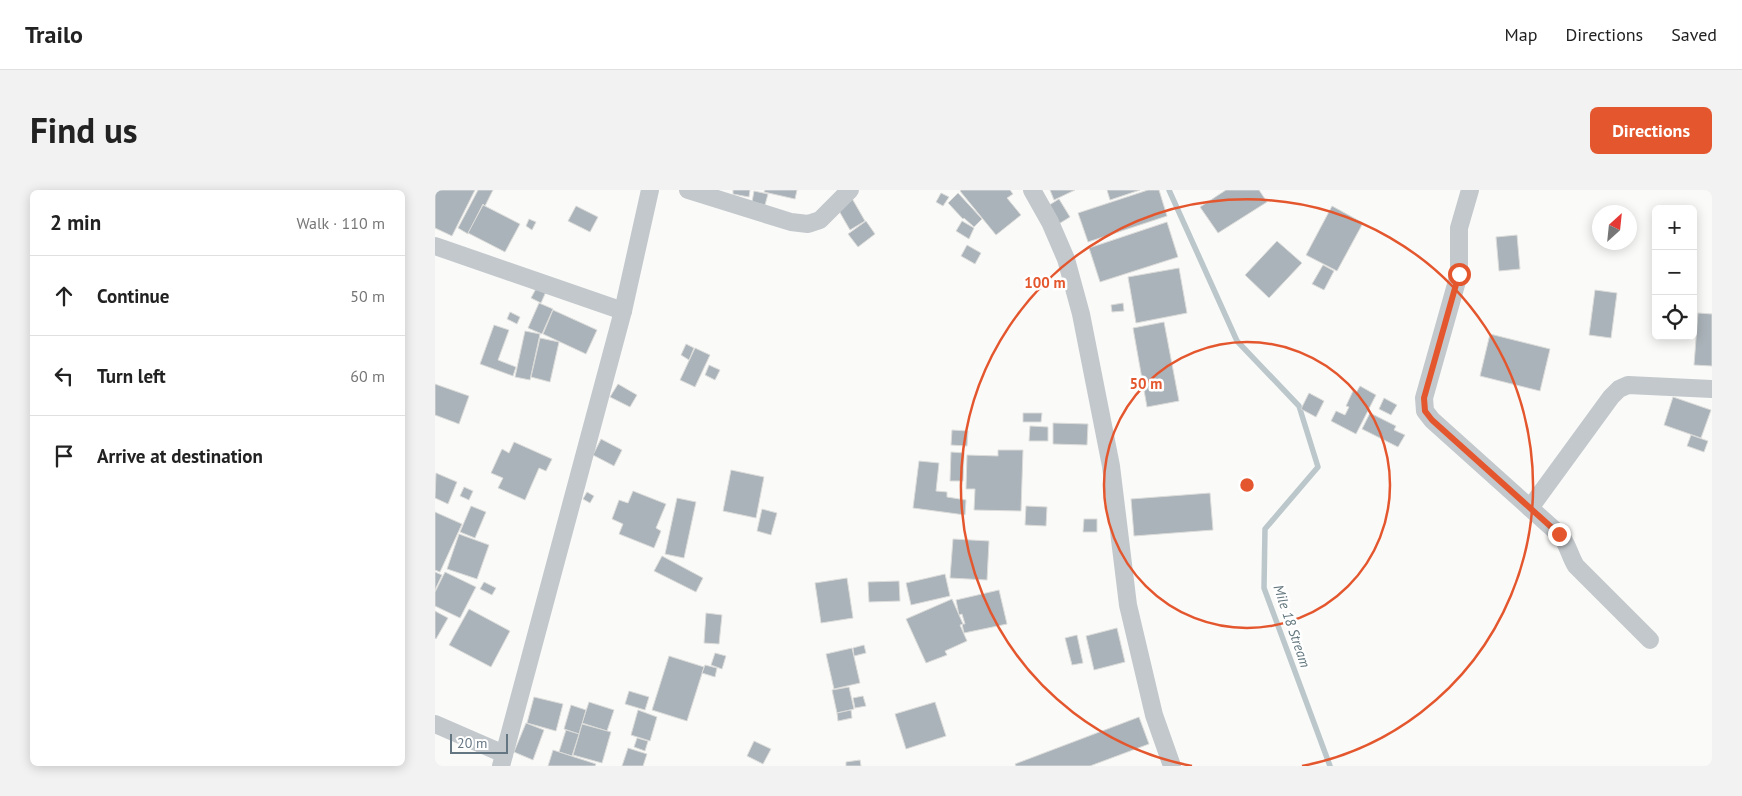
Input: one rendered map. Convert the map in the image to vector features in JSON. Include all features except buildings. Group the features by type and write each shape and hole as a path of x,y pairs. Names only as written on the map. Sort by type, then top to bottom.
{"street":[{"path":"435,724 503,760 623,311 650,190"},
{"path":"687,190 791,222 807,224 820,220 850,190"},
{"path":"1032,190 1050,222 1066,259 1081,314 1111,466 1128,605 1154,715 1172,766"},
{"path":"1470,190 1459,228 1459,274 1424,398 1425,411 1432,420 1565,541 1576,566 1650,640"},
{"path":"435,246 623,311"},
{"path":"1530,508 1611,397 1619,389 1628,385 1712,389"}],"waterway":[{"name":"Mile 18 Stream","path":"1169,190 1237,341 1299,406 1318,467 1265,529 1264,588 1330,766"}],"route":[{"path":"1459,274 1424,398 1425,411 1432,420 1559,534"}]}
